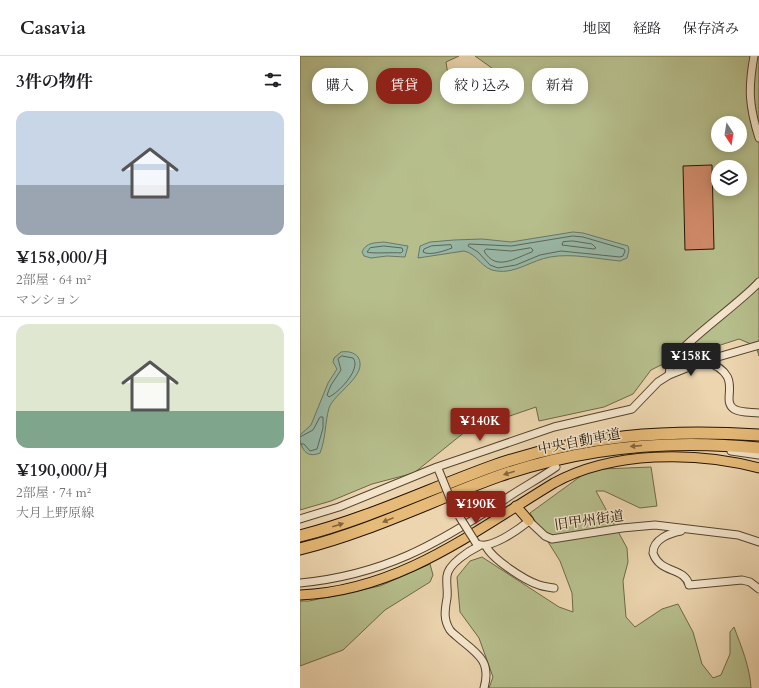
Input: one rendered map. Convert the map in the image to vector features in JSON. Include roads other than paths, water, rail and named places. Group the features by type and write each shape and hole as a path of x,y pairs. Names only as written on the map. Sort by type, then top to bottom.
{"highway":[{"path":"692,432 759,431"},
{"name":"中央自動車道","path":"300,536 372,514 475,473 528,455 596,439 629,435 692,432 759,435"},
{"name":"中央自動車道","path":"300,549 355,533 485,482 533,466 597,451 665,444 724,444 759,448"}],"main road":[{"path":"300,595 342,590 374,582 406,570 442,552 572,473 609,463 666,457 690,457 725,460 759,468"},
{"path":"516,506 529,521"}],"street":[{"path":"754,56 750,78 750,102 759,138"},
{"path":"670,375 671,362 678,353 759,282"},
{"path":"300,519 339,507 554,427 632,409 658,382 670,375 704,361 759,345"},
{"path":"704,361 715,365 726,373 729,379 730,402 735,410 759,413"},
{"path":"665,444 759,455"},
{"path":"300,583 345,578 407,557 468,524 556,468"},
{"path":"438,469 454,508 480,545 522,576 539,585 554,588"},
{"path":"484,688 487,669 483,660 473,649 451,632 446,623 444,610 447,597 447,575 458,559 480,545 493,544 529,521"},
{"name":"旧甲州街道","path":"529,521 545,536 552,539 647,525 738,536 759,542"},
{"path":"685,530 666,536 655,544 653,553 659,564 678,572 686,578 689,585 742,580 750,582 759,589"}],"water":[{"path":"573,232 583,233 628,246 629,250 627,258 620,261 576,256 558,256 543,259 517,269 497,271 487,268 473,255 464,251 418,258 420,246 430,242 482,239 511,242"},
{"path":"384,242 408,246 405,257 387,256 371,258 364,256 362,252 366,246"},
{"path":"341,352 350,352 358,357 360,364 359,370 350,384 332,402 329,408 320,453 311,455 303,448 300,435 311,425 328,383 337,369 333,362 334,358"}]}
